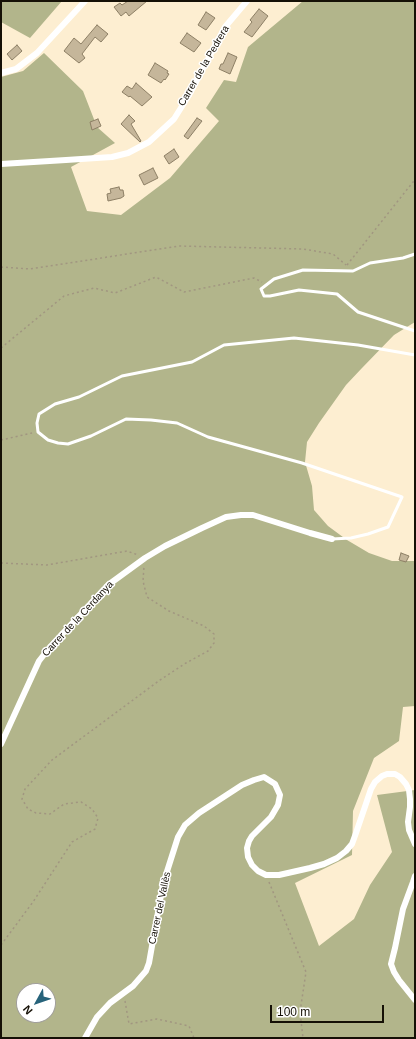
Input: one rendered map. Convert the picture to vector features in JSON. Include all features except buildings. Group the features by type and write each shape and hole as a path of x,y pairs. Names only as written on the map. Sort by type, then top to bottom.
{"street":[{"path":"1,73 16,68 37,53 85,1"},
{"name":"Carrer de la Pedrera","path":"1,164 112,157 128,153 149,142 174,119 189,95 225,27 247,1"},
{"name":"Carrer de la Cerdanya","path":"1,744 39,661 50,647 108,585 145,558 165,546 226,517 241,514 253,515 332,539"},
{"path":"266,875 279,875 310,868 331,861 346,851 352,844 371,788 375,782 387,774 395,774 400,777 409,790 410,807 408,822 415,844"},
{"name":"Carrer del Vallès","path":"84,1038 97,1017 110,1003 136,983 146,971 149,963 164,884 178,837 185,825 220,798 242,785 264,777 275,784 280,795 278,805 271,817 252,836 247,848 248,857 252,865 258,871 266,875"},
{"path":"415,876 403,909 391,964 399,980 415,1000"}],"lane":[{"path":"415,254 403,258 370,263 353,271 303,270 274,279 261,289 264,296 299,290 337,294 358,312 415,331"},
{"path":"332,539 357,536 388,527 402,497 302,464 208,437 177,423 151,420 126,420 91,436 68,444 58,443 48,440 38,432 37,423 39,414 54,404 79,397 122,376 192,362 224,345 294,338 358,345 415,355"}],"path":[{"path":"347,266 415,181"},
{"path":"1,267 30,269 178,246 303,249 333,254 353,271"},
{"path":"1,348 64,296 94,288 115,293 156,277 184,292 254,278 266,284"},
{"path":"1,440 38,432"},
{"path":"1,563 47,565 126,551 145,558 143,581 147,597 169,610 204,626 214,634 214,643 208,651 160,680 52,760 25,789 22,799 28,809 36,813 50,814 64,804 81,802 92,809 98,818 95,829 72,842 33,902 1,945"},
{"path":"266,875 306,972 300,1012 303,1038"},
{"path":"124,993 129,1024 157,1019 189,1026 194,1038"}],"green space":[{"path":"1,1 62,1 30,38 1,22"},
{"path":"303,1 415,1 415,322 394,335 346,385 307,442 305,462 312,486 314,510 328,526 347,540 369,553 392,561 415,561 415,706 403,707 399,741 374,758 353,811 352,855 295,883 319,946 354,919 370,885 392,852 377,795 415,790 415,1038 1,1038 1,77 23,71 44,53 83,91 97,127 115,143 71,167 87,211 121,215 170,178 219,121 206,108 224,80 236,82 248,47"}]}
